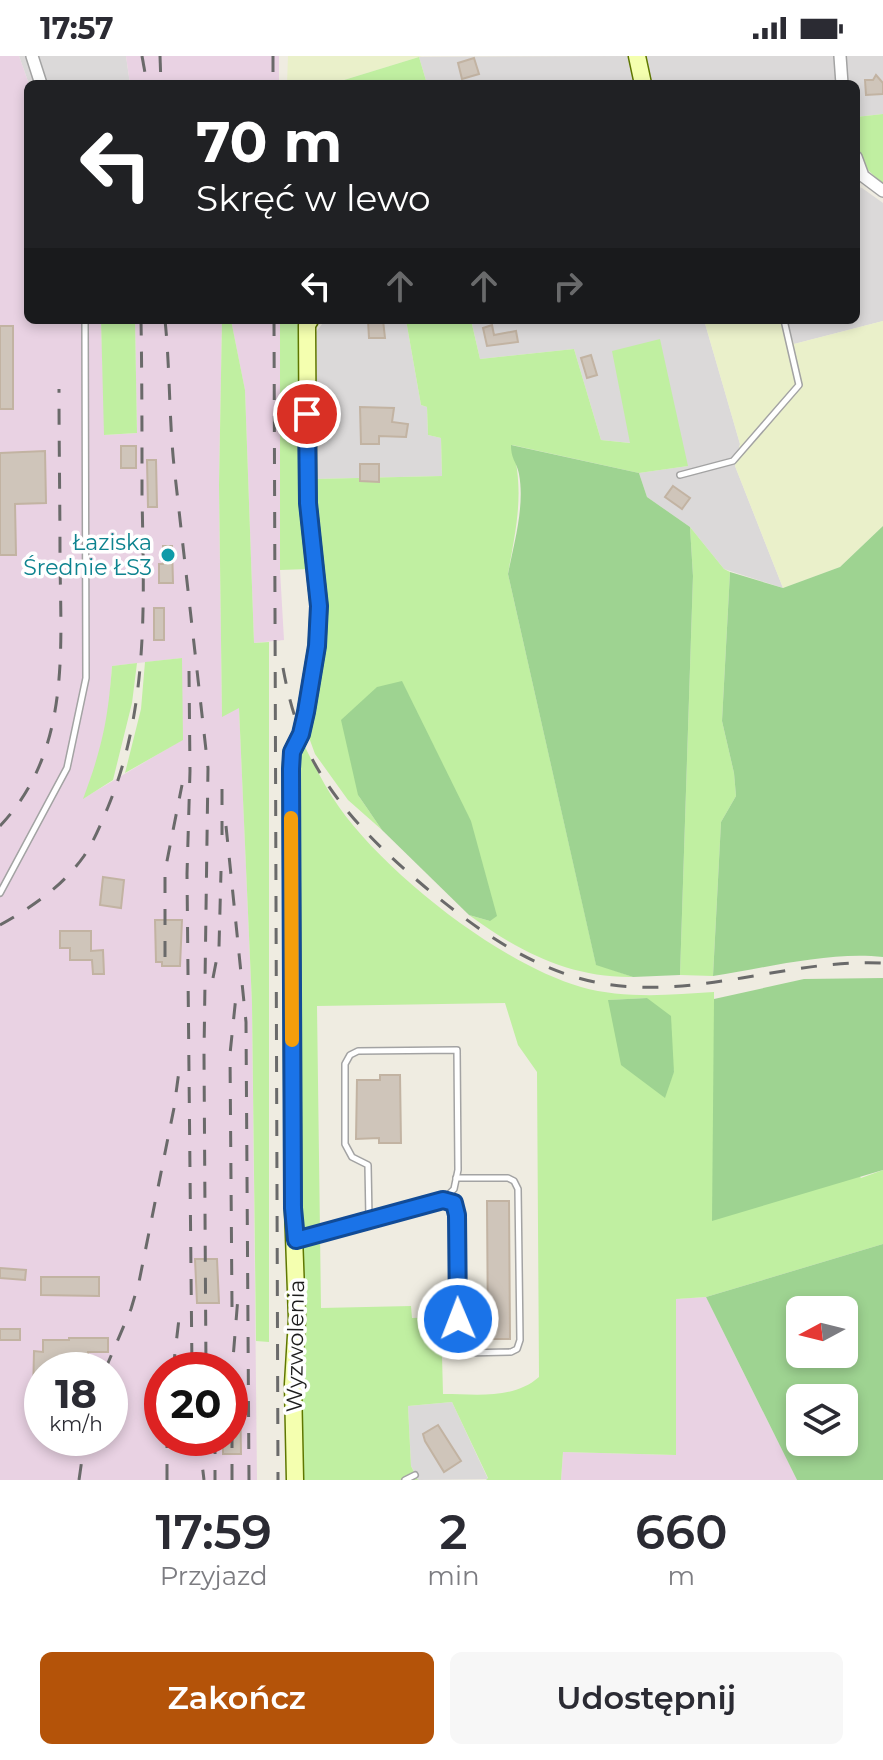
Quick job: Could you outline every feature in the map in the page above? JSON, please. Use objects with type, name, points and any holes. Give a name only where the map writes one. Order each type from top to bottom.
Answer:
[{"type":"street","points":[[32,56],[40,80]]},
{"type":"street","points":[[637,56],[642,80]]},
{"type":"street","points":[[840,56],[842,80]]},
{"type":"street","points":[[860,177],[883,191]]},
{"type":"street","name":"Wyzwolenia","points":[[295,1480],[291,769],[292,752],[301,734],[317,646],[319,606],[308,503],[308,324]]},
{"type":"lane","points":[[0,893],[67,768],[86,678],[85,324]]},
{"type":"lane","points":[[680,475],[733,461],[799,385],[785,324]]},
{"type":"lane","points":[[369,1219],[368,1165],[352,1157],[345,1144],[345,1064],[350,1055],[358,1051],[457,1050],[456,1178],[454,1189],[443,1200]]},
{"type":"lane","points":[[296,1240],[443,1200],[454,1203],[457,1215],[458,1345],[464,1353],[511,1352],[517,1349],[520,1340],[518,1189],[514,1181],[508,1178],[456,1178]]},
{"type":"lane","points":[[405,1480],[415,1475]]},
{"type":"shaded area","points":[[0,56],[19,56],[28,80],[24,80],[24,324],[101,324],[105,435],[137,433],[135,324],[222,324],[219,485],[222,716],[239,707],[252,1004],[257,1480],[0,1480]],"holes":[[[182,658],[182,740],[84,798],[108,720],[112,666]]]},
{"type":"shaded area","points":[[19,56],[126,56],[129,80],[28,80]]},
{"type":"shaded area","points":[[126,56],[279,56],[279,80],[129,80]]},
{"type":"shaded area","points":[[630,56],[635,80],[426,80],[419,57]]},
{"type":"shaded area","points":[[643,56],[883,56],[883,114],[860,117],[860,80],[648,80]]},
{"type":"shaded area","points":[[862,188],[883,203],[883,321],[794,344],[786,324],[860,324]]},
{"type":"shaded area","points":[[232,324],[280,324],[280,570],[284,640],[254,643],[245,390]]},
{"type":"shaded area","points":[[322,324],[407,324],[421,405],[427,407],[428,435],[441,438],[442,476],[315,479],[314,335]]},
{"type":"shaded area","points":[[472,324],[705,324],[740,444],[735,466],[783,588],[724,569],[690,527],[647,497],[639,473],[688,466],[631,443],[601,440],[574,349],[480,359]]},
{"type":"shaded area","points":[[706,1297],[797,1480],[561,1480],[563,1452],[675,1455],[676,1299]]},
{"type":"shaded area","points":[[452,1402],[488,1479],[418,1480],[411,1466],[408,1406]]},
{"type":"green space","points":[[288,56],[422,56],[344,80],[287,80]]},
{"type":"green space","points":[[419,57],[426,80],[344,80]]},
{"type":"green space","points":[[883,114],[883,185],[860,162],[860,117]]},
{"type":"green space","points":[[883,321],[883,526],[840,567],[783,588],[735,466],[740,444],[705,324],[786,324],[794,344]]},
{"type":"green space","points":[[101,324],[135,324],[137,433],[104,435]]},
{"type":"green space","points":[[222,324],[232,324],[245,390],[254,643],[269,642],[269,1342],[256,1341],[252,1004],[239,708],[222,717],[219,485]]},
{"type":"green space","points":[[280,324],[302,324],[309,569],[280,570]]},
{"type":"green space","points":[[407,324],[472,324],[480,359],[574,349],[601,440],[630,443],[612,351],[660,339],[688,466],[639,473],[512,445],[519,494],[508,574],[596,964],[633,977],[567,968],[526,951],[469,915],[490,921],[358,795],[382,830],[348,800],[315,754],[307,732],[326,610],[315,479],[442,476],[441,438],[428,435],[427,407],[421,405]]},
{"type":"green space","points":[[511,445],[639,473],[647,497],[690,527],[693,576],[680,975],[633,977],[596,965],[508,574],[521,499],[519,474]]},
{"type":"green space","points":[[883,526],[883,957],[820,958],[713,976],[721,822],[736,796],[722,721],[730,572],[783,588],[840,567]]},
{"type":"green space","points":[[690,527],[724,569],[730,572],[722,721],[736,796],[721,822],[713,976],[680,975],[693,576]]},
{"type":"green space","points":[[182,658],[183,740],[125,773],[141,709],[145,662]]},
{"type":"green space","points":[[137,663],[132,703],[113,780],[83,799],[103,734],[112,666]]},
{"type":"green space","points":[[402,681],[471,821],[497,916],[490,921],[469,915],[382,830],[358,795],[341,720],[377,687]]},
{"type":"green space","points":[[303,743],[339,807],[386,861],[448,914],[516,959],[597,991],[647,995],[714,992],[714,999],[861,1178],[883,1170],[883,1244],[706,1297],[676,1299],[676,1455],[563,1452],[561,1480],[486,1480],[488,1478],[452,1402],[408,1406],[411,1466],[418,1480],[299,1480],[298,1383],[306,1299],[298,1179],[297,754]],"holes":[[[647,998],[674,1071],[664,1097],[609,1000]],[[505,1003],[518,1045],[537,1072],[539,1377],[506,1392],[443,1394],[441,1317],[412,1318],[411,1306],[321,1308],[317,1006]]]},
{"type":"green space","points":[[883,978],[883,1170],[712,1221],[714,999],[804,979]]},
{"type":"green space","points":[[647,998],[671,1016],[674,1072],[665,1098],[621,1065],[608,1000]]},
{"type":"green space","points":[[883,1244],[883,1480],[797,1480],[706,1297]]},
{"type":"building","points":[[474,58],[479,74],[462,79],[458,63]]},
{"type":"building","points":[[876,75],[883,83],[883,94],[866,95],[865,80],[873,80]]},
{"type":"building","points":[[368,324],[383,324],[385,338],[369,338]]},
{"type":"building","points":[[492,325],[494,335],[516,331],[518,342],[487,346],[483,328]]},
{"type":"building","points":[[0,326],[13,326],[13,409],[0,409]]},
{"type":"building","points":[[591,355],[597,375],[587,378],[581,358]]},
{"type":"building","points":[[360,407],[394,408],[392,422],[408,424],[406,437],[379,436],[379,444],[361,444]]},
{"type":"building","points":[[121,446],[136,446],[136,468],[121,468]]},
{"type":"building","points":[[45,451],[46,503],[15,504],[16,555],[0,555],[0,453]]},
{"type":"building","points":[[147,460],[156,460],[157,507],[148,507]]},
{"type":"building","points":[[360,464],[379,464],[379,482],[360,481]]},
{"type":"building","points":[[673,486],[690,498],[682,509],[665,497]]},
{"type":"building","points":[[163,546],[172,546],[173,583],[159,583]]},
{"type":"building","points":[[154,608],[164,608],[164,640],[154,640]]},
{"type":"building","points":[[103,877],[124,880],[121,908],[100,905]]},
{"type":"building","points":[[155,920],[182,920],[180,966],[162,966],[162,962],[156,962]]},
{"type":"building","points":[[60,931],[91,931],[91,951],[103,950],[104,974],[93,974],[92,960],[70,960],[70,948],[60,948]]},
{"type":"building","points":[[380,1075],[400,1075],[401,1143],[379,1143],[379,1138],[356,1139],[357,1080],[380,1080]]},
{"type":"building","points":[[487,1201],[509,1201],[510,1339],[488,1339]]},
{"type":"building","points":[[195,1259],[217,1259],[219,1303],[197,1303]]},
{"type":"building","points":[[0,1268],[26,1270],[25,1280],[0,1278]]},
{"type":"building","points":[[41,1277],[99,1277],[99,1296],[41,1295]]},
{"type":"building","points":[[0,1329],[20,1329],[20,1340],[0,1340]]},
{"type":"building","points":[[108,1338],[108,1352],[43,1352],[43,1340]]},
{"type":"building","points":[[438,1425],[461,1461],[444,1472],[423,1434]]},
{"type":"railway","points":[[142,56],[146,80]]},
{"type":"railway","points":[[160,56],[161,80]]},
{"type":"railway","points":[[273,56],[273,80]]},
{"type":"railway","points":[[0,925],[46,895],[84,856],[108,807],[131,731],[143,614],[141,324]]},
{"type":"railway","points":[[165,324],[174,466],[208,768],[204,1054],[206,1352]]},
{"type":"railway","points":[[274,324],[278,1480]]},
{"type":"railway","points":[[0,826],[23,797],[39,766],[57,700],[61,631],[59,389]]},
{"type":"railway","points":[[283,668],[293,710],[308,751],[344,807],[382,849],[425,887],[472,924],[522,955],[576,977],[635,987],[698,984],[821,966],[883,963]]},
{"type":"railway","points":[[189,671],[187,874],[192,1352]]},
{"type":"railway","points":[[165,957],[165,871],[182,785]]},
{"type":"railway","points":[[222,789],[222,835]]},
{"type":"railway","points":[[226,826],[246,1022],[249,1480]]},
{"type":"railway","points":[[213,978],[219,947],[221,871]]},
{"type":"railway","points":[[232,1307],[230,1054],[236,996]]},
{"type":"railway","points":[[113,1352],[139,1282],[179,1071]]},
{"type":"railway","points":[[232,1480],[232,1371],[238,1297]]},
{"type":"railway","points":[[175,1352],[180,1310]]},
{"type":"railway","points":[[79,1480],[82,1456]]},
{"type":"railway","points":[[167,1456],[167,1480]]},
{"type":"railway","points":[[201,1456],[204,1480]]},
{"type":"railway","points":[[215,1456],[215,1480]]},
{"type":"slow traffic","points":[[291,818],[292,1040]]},
{"type":"place","name":"Łaziska Średnie ŁS3","points":[[168,555]]},
{"type":"route","points":[[307,414],[308,503],[319,606],[317,646],[306,712],[301,734],[292,752],[291,769],[293,1208],[296,1240],[443,1200],[454,1203],[457,1215],[458,1319]]}]
